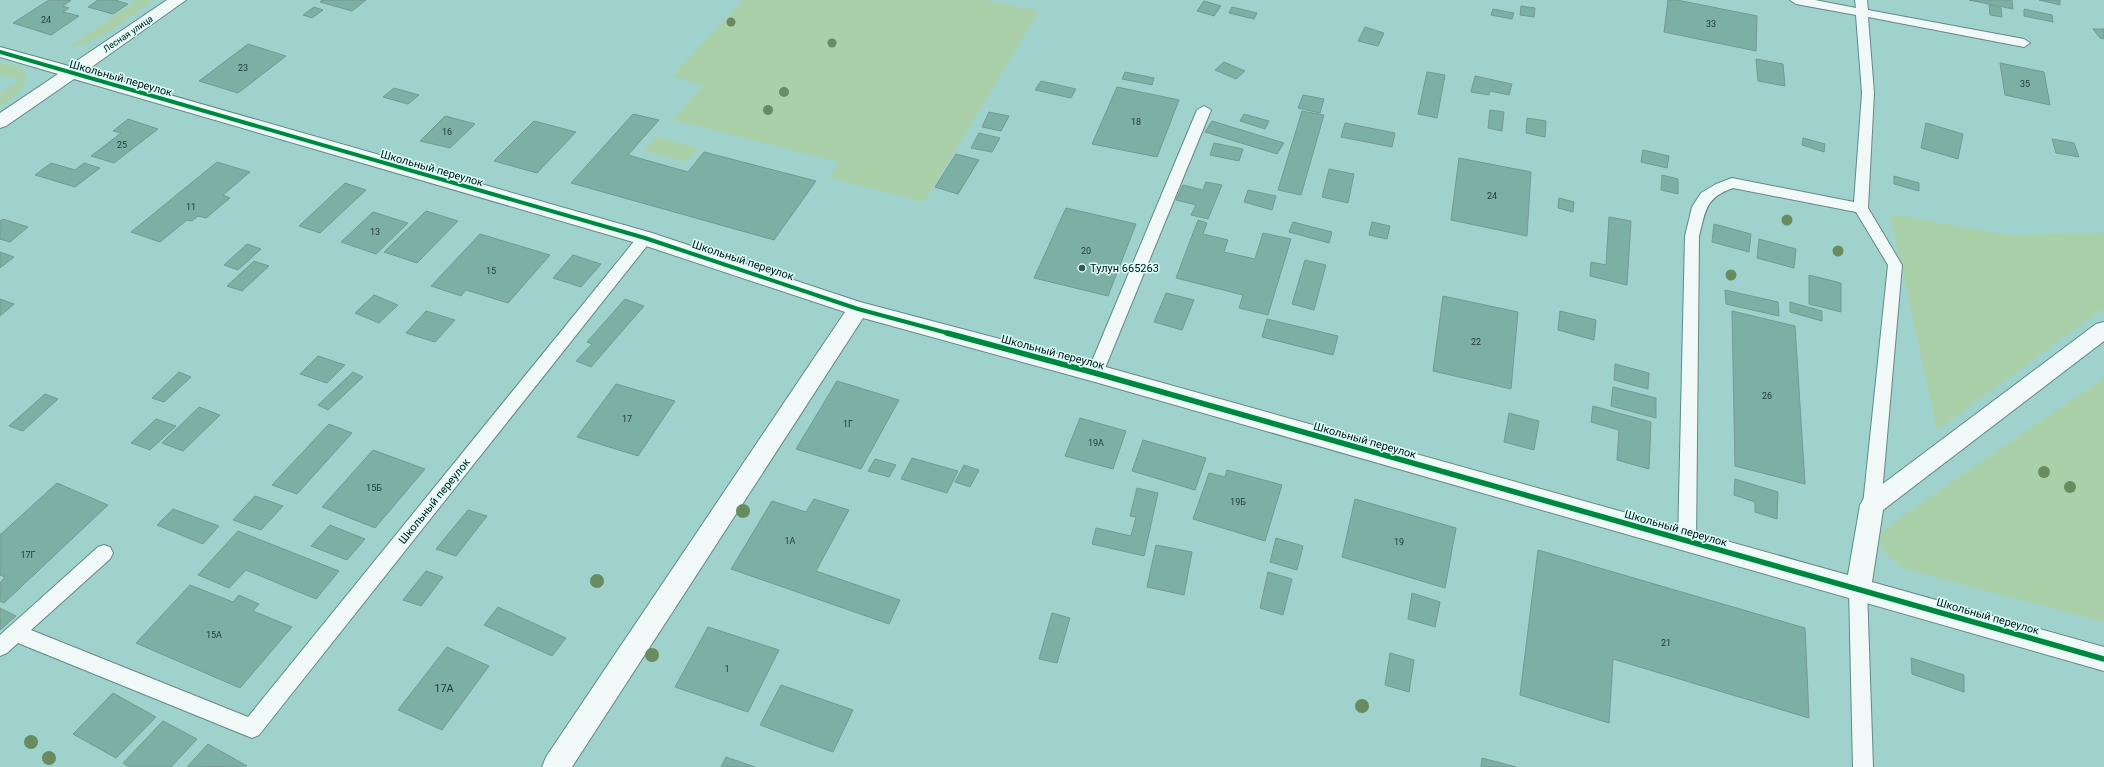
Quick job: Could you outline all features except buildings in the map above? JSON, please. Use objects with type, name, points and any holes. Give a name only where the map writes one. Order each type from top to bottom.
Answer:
[{"type":"street","name":"Лесная улица","points":[[0,122],[178,0]]},
{"type":"street","name":"Школьный переулок","points":[[0,52],[70,74],[645,238],[858,309],[1095,373],[2104,659]]},
{"type":"street","points":[[556,767],[858,309]]},
{"type":"street","points":[[1858,589],[1872,505],[2104,330]]},
{"type":"lane","points":[[1796,0],[1861,6],[2024,43]]},
{"type":"lane","points":[[1861,6],[1868,93],[1861,208],[1894,265],[1872,505]]},
{"type":"lane","points":[[1095,373],[1204,110]]},
{"type":"lane","points":[[1688,542],[1692,236],[1700,203],[1712,190],[1732,183],[1861,208]]},
{"type":"lane","name":"Школьный переулок","points":[[16,633],[252,728],[645,238]]},
{"type":"lane","points":[[0,647],[104,553]]},
{"type":"lane","points":[[1858,589],[1863,767]]},
{"type":"green space","points":[[137,0],[153,0],[113,29],[91,41],[68,48]]},
{"type":"green space","points":[[744,0],[986,0],[1039,11],[924,202],[829,178],[839,162],[673,120],[703,86],[672,76]]},
{"type":"green space","points":[[0,62],[19,67],[25,71],[26,77],[25,83],[19,92],[0,106],[0,94],[21,80],[0,75]]},
{"type":"green space","points":[[656,137],[699,148],[687,162],[644,151]]},
{"type":"green space","points":[[1890,214],[2008,235],[2104,233],[2104,308],[1937,430]]},
{"type":"green space","points":[[2104,378],[2104,622],[1905,569],[1887,555],[1880,540],[1880,534],[1901,517]]},
{"type":"cycle path","points":[[0,52],[645,238],[858,309],[1095,373],[2104,659]]},
{"type":"place","name":"Тулун 665263","points":[[1082,268]]}]
